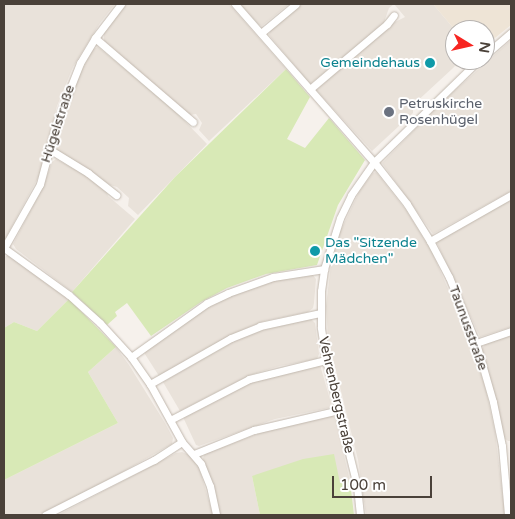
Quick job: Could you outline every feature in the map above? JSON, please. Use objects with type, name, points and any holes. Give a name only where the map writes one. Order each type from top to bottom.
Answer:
[{"type":"street","name":"Hügelstraße","points":[[4,248],[40,184],[66,94],[80,63],[95,38],[121,4]]},
{"type":"street","name":"Taunusstraße","points":[[235,4],[374,162],[407,204],[449,276],[476,343],[493,402],[509,488],[508,515]]},
{"type":"street","points":[[261,33],[296,4]]},
{"type":"street","points":[[310,89],[387,24],[394,15]]},
{"type":"street","points":[[495,46],[511,32]]},
{"type":"street","points":[[95,38],[193,122]]},
{"type":"street","name":"Vehrenbergstraße","points":[[360,515],[357,486],[326,360],[320,313],[324,269],[340,218],[351,195],[374,162],[469,70]]},
{"type":"street","points":[[49,149],[88,173],[116,195]]},
{"type":"street","points":[[430,241],[511,195]]},
{"type":"street","points":[[4,248],[69,295],[104,327],[131,357],[150,384],[182,442],[201,464],[210,486],[216,515]]},
{"type":"street","points":[[131,357],[207,303],[228,293],[273,277],[324,269]]},
{"type":"street","points":[[150,384],[231,338],[260,326],[320,313]]},
{"type":"street","points":[[476,343],[511,331]]},
{"type":"street","points":[[170,420],[249,378],[326,360]]},
{"type":"street","points":[[194,454],[254,430],[339,410]]},
{"type":"street","points":[[46,515],[154,460],[182,442]]},
{"type":"street","points":[[502,446],[511,445]]},
{"type":"shaded area","points":[[4,4],[115,4],[100,23],[73,67],[57,106],[39,176],[4,241]]},
{"type":"shaded area","points":[[127,4],[229,4],[286,69],[209,141],[199,130],[202,123],[196,114],[189,115],[104,41],[104,32]]},
{"type":"shaded area","points":[[240,4],[289,4],[262,26]]},
{"type":"shaded area","points":[[302,4],[394,4],[389,8],[383,25],[310,84],[269,35],[270,30]]},
{"type":"shaded area","points":[[394,4],[433,4],[447,20],[445,20],[445,70],[451,70],[413,105],[413,113],[372,151],[316,90],[395,22],[405,17]]},
{"type":"shaded area","points":[[433,4],[511,4],[511,25],[495,38],[495,20],[447,20]]},
{"type":"shaded area","points":[[511,40],[511,191],[433,234],[382,163],[442,102],[478,70],[495,70],[495,54]]},
{"type":"shaded area","points":[[98,47],[171,107],[207,144],[138,215],[128,206],[129,198],[117,187],[110,185],[57,150],[54,144],[62,115],[76,81],[93,49]]},
{"type":"shaded area","points":[[56,159],[87,176],[106,190],[108,196],[135,219],[72,292],[16,249],[13,244],[42,189],[52,162]]},
{"type":"shaded area","points":[[376,172],[406,210],[432,252],[470,339],[486,390],[495,432],[505,515],[366,515],[358,460],[328,338],[326,306],[331,264],[340,232],[359,192],[373,173]]},
{"type":"shaded area","points":[[511,198],[511,327],[480,337],[437,243],[439,239]]},
{"type":"shaded area","points":[[9,255],[69,299],[37,331],[14,322],[4,328],[4,257]]},
{"type":"shaded area","points":[[312,274],[316,279],[314,303],[313,308],[308,312],[264,321],[231,335],[159,376],[143,351],[202,311],[239,291],[267,282]]},
{"type":"shaded area","points":[[310,318],[315,323],[319,354],[317,359],[280,366],[250,375],[180,411],[163,382],[236,340],[274,326]]},
{"type":"shaded area","points":[[511,335],[511,441],[508,441],[504,438],[482,349],[485,344]]},
{"type":"shaded area","points":[[116,347],[165,423],[173,438],[172,444],[89,491],[37,515],[4,515],[4,480],[118,423],[88,372]]},
{"type":"shaded area","points":[[320,365],[331,403],[329,408],[275,419],[199,446],[196,445],[183,417],[246,384],[266,377]]},
{"type":"shaded area","points":[[335,417],[350,481],[340,483],[252,476],[260,515],[220,515],[203,459],[204,454],[279,426]]},
{"type":"shaded area","points":[[182,452],[189,455],[199,467],[213,515],[58,515],[176,453]]},
{"type":"green space","points":[[286,69],[310,97],[287,139],[305,148],[329,118],[365,160],[338,205],[317,265],[266,274],[227,288],[201,302],[151,336],[127,303],[115,312],[117,316],[107,325],[72,292],[175,177]]},
{"type":"green space","points":[[69,299],[116,347],[88,372],[118,423],[4,480],[4,328],[14,322],[37,331]]},
{"type":"green space","points":[[334,454],[340,483],[350,481],[354,515],[260,515],[252,476],[303,459]]},
{"type":"place","name":"Gemeindehaus","points":[[430,63]]},
{"type":"place","name":"Petruskirche Rosenhügel","points":[[389,112]]},
{"type":"place","name":"Das \"Sitzende Mädchen\"","points":[[315,251]]}]
